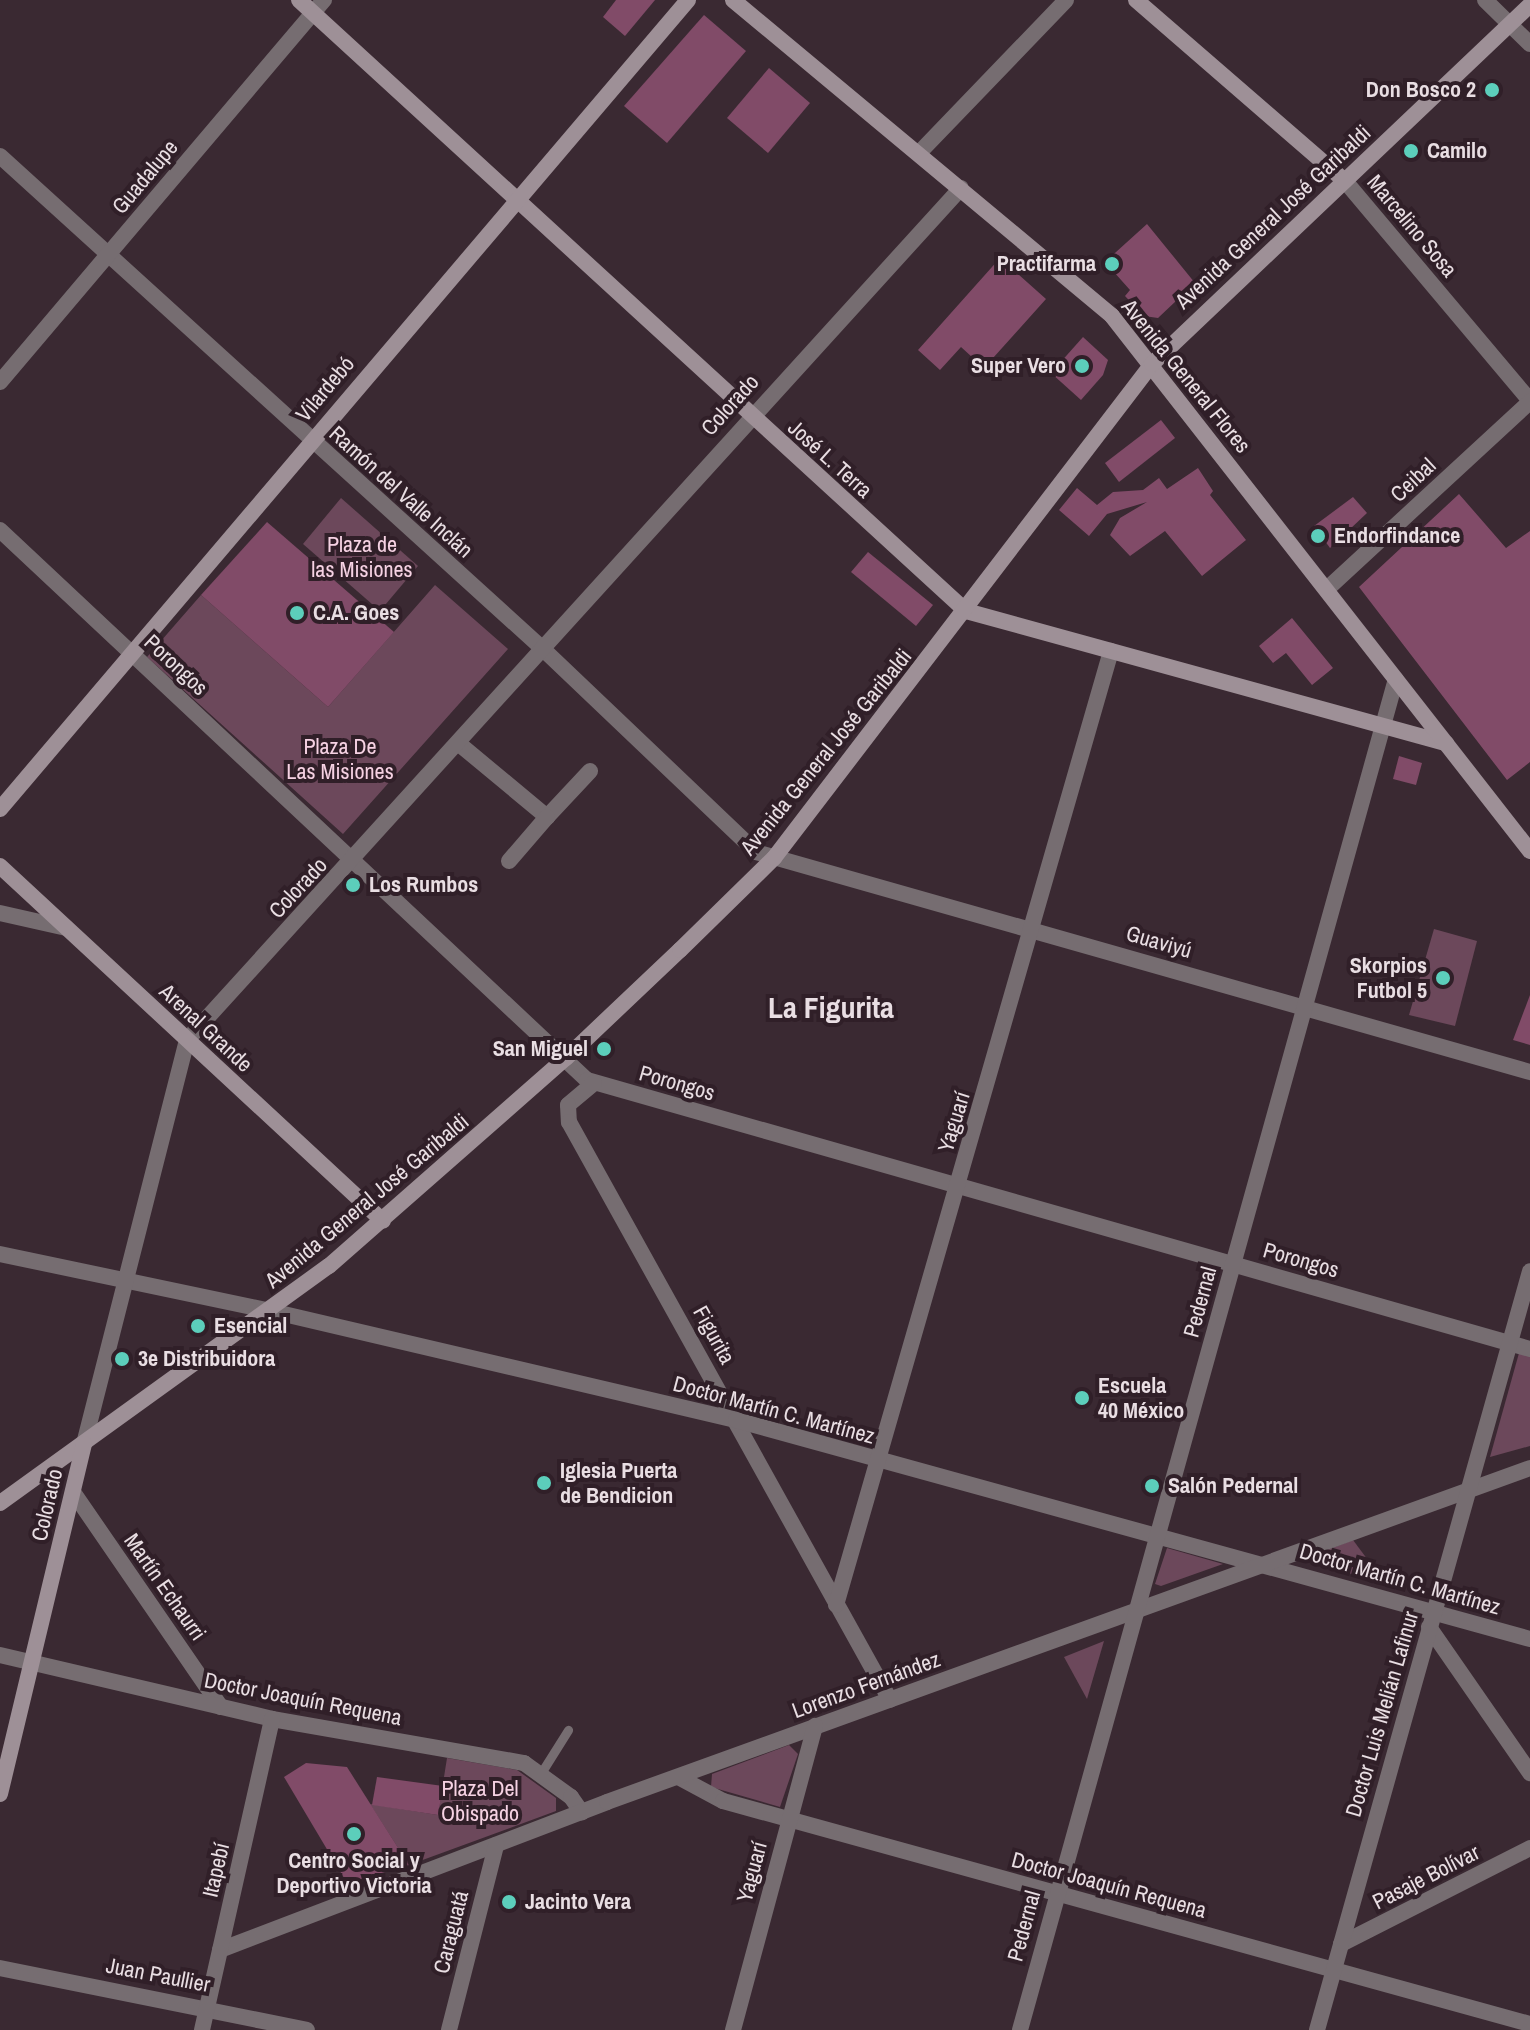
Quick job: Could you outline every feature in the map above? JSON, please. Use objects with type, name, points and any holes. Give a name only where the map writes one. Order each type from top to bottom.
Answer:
[{"type":"street","name":"José L. Terra","points":[[299,0],[319,6],[516,198],[966,611],[1446,743]]},
{"type":"street","name":"Vilardebó","points":[[0,809],[310,440],[688,0]]},
{"type":"street","name":"Avenida General Flores","points":[[733,0],[1112,316],[1530,851]]},
{"type":"street","points":[[919,153],[1066,0]]},
{"type":"street","name":"Marcelino Sosa","points":[[1136,0],[1345,181],[1530,402]]},
{"type":"street","points":[[1485,0],[1512,23],[1530,44]]},
{"type":"street","name":"Avenida General José Garibaldi","points":[[0,1503],[271,1311],[383,1221],[566,1058],[774,858],[1152,364],[1530,5]]},
{"type":"street","name":"Guadalupe","points":[[0,382],[319,6]]},
{"type":"street","name":"Ramón del Valle Inclán","points":[[0,156],[110,252],[310,440],[544,650],[756,852],[774,858]]},
{"type":"street","name":"Colorado","points":[[0,1794],[124,1281],[187,1040],[544,650],[750,416],[961,188]]},
{"type":"street","name":"Ceibal","points":[[1327,589],[1530,402]]},
{"type":"street","name":"Porongos","points":[[0,530],[594,1083],[1530,1349]]},
{"type":"street","name":"Yaguarí","points":[[836,1605],[1034,929],[1111,651]]},
{"type":"street","name":"Pedernal","points":[[1020,2030],[1396,679]]},
{"type":"street","points":[[458,743],[547,817]]},
{"type":"street","points":[[509,861],[590,771]]},
{"type":"street","name":"Guaviyú","points":[[774,858],[1034,929],[1530,1072]]},
{"type":"street","name":"Arenal Grande","points":[[0,866],[383,1221]]},
{"type":"street","points":[[0,913],[66,928]]},
{"type":"street","name":"Figurita","points":[[594,1083],[568,1105],[569,1122],[890,1700]]},
{"type":"street","name":"Doctor Martín C. Martínez","points":[[0,1254],[271,1311],[736,1420],[1159,1533],[1431,1620],[1530,1639]]},
{"type":"street","name":"Doctor Luis Melián Lafinur","points":[[1317,2030],[1530,1271]]},
{"type":"street","name":"Lorenzo Fernández","points":[[220,1950],[815,1726],[1530,1468]]},
{"type":"street","name":"Martín Echaurri","points":[[73,1492],[221,1707]]},
{"type":"street","points":[[1431,1620],[1530,1773]]},
{"type":"street","name":"Doctor Joaquín Requena","points":[[0,1655],[272,1719],[506,1758],[541,1773],[571,1797],[582,1813]]},
{"type":"street","name":"Itapebí","points":[[202,2030],[272,1719]]},
{"type":"street","name":"Yaguarí","points":[[733,2030],[815,1726]]},
{"type":"street","name":"Doctor Joaquín Requena","points":[[680,1778],[709,1796],[1530,2024]]},
{"type":"street","name":"Caraguatá","points":[[449,2030],[496,1845]]},
{"type":"street","name":"Pasaje Bolívar","points":[[1341,1944],[1530,1848]]},
{"type":"street","name":"Juan Paullier","points":[[0,1968],[207,2007],[307,2030]]},
{"type":"lane","points":[[541,1773],[568,1730]]},
{"type":"green space","name":"Plaza de las Misiones","points":[[341,498],[418,566],[380,611],[303,544]]},
{"type":"green space","name":"Plaza De Las Misiones","points":[[435,585],[508,649],[343,834],[147,657],[201,595],[328,707]]},
{"type":"green space","name":"Skorpios Futbol 5","points":[[1434,929],[1477,941],[1455,1026],[1409,1015]]},
{"type":"green space","points":[[1519,1353],[1530,1356],[1530,1446],[1490,1457]]},
{"type":"green space","points":[[1353,1540],[1385,1583],[1311,1563],[1311,1556]]},
{"type":"green space","points":[[1167,1548],[1223,1564],[1161,1586],[1155,1584]]},
{"type":"green space","points":[[1104,1641],[1087,1699],[1064,1657]]},
{"type":"green space","points":[[789,1745],[798,1754],[780,1807],[711,1787],[712,1774]]},
{"type":"green space","name":"Plaza Del Obispado","points":[[447,1758],[517,1770],[556,1798],[556,1811],[409,1865],[370,1804],[438,1815]]},
{"type":"building","points":[[616,0],[655,0],[625,36],[603,17]]},
{"type":"building","points":[[704,15],[746,51],[667,143],[624,106]]},
{"type":"building","points":[[769,68],[810,103],[768,153],[727,118]]},
{"type":"building","points":[[1147,224],[1195,283],[1158,318],[1144,316],[1125,296],[1130,290],[1105,262]]},
{"type":"building","points":[[1000,258],[1046,299],[984,368],[961,347],[940,370],[918,350]]},
{"type":"building","name":"Super Vero","points":[[1083,337],[1108,360],[1103,375],[1081,400],[1051,373]]},
{"type":"building","points":[[1161,420],[1175,438],[1119,482],[1105,463]]},
{"type":"building","points":[[1198,468],[1213,491],[1210,495],[1246,540],[1202,576],[1165,531],[1130,556],[1110,535],[1120,518],[1147,502],[1107,514],[1089,536],[1059,510],[1077,488],[1097,505],[1113,492],[1143,490],[1159,478],[1167,489]]},
{"type":"building","points":[[1459,494],[1506,548],[1530,531],[1530,762],[1507,780],[1359,587]]},
{"type":"building","points":[[1353,497],[1367,513],[1330,548],[1314,526]]},
{"type":"building","name":"C.A. Goes","points":[[267,522],[394,632],[328,707],[201,595]]},
{"type":"building","points":[[868,552],[933,605],[916,626],[851,572]]},
{"type":"building","points":[[1292,618],[1333,668],[1312,685],[1286,653],[1273,663],[1259,646]]},
{"type":"building","points":[[1399,756],[1422,763],[1416,785],[1393,779]]},
{"type":"building","points":[[1530,995],[1530,1045],[1513,1040]]},
{"type":"building","name":"Centro Social y Deportivo Victoria","points":[[306,1763],[347,1767],[409,1865],[347,1883],[284,1777]]},
{"type":"building","points":[[377,1777],[443,1786],[438,1815],[372,1805]]},
{"type":"place","name":"Don Bosco 2","points":[[1492,90]]},
{"type":"place","name":"Camilo","points":[[1411,151]]},
{"type":"place","name":"Practifarma","points":[[1112,264]]},
{"type":"place","name":"Super Vero","points":[[1082,366]]},
{"type":"place","name":"Endorfindance","points":[[1318,536]]},
{"type":"place","name":"C.A. Goes","points":[[297,613]]},
{"type":"place","name":"Los Rumbos","points":[[353,885]]},
{"type":"place","name":"Skorpios Futbol 5","points":[[1443,978]]},
{"type":"place","name":"San Miguel","points":[[604,1049]]},
{"type":"place","name":"Esencial","points":[[198,1326]]},
{"type":"place","name":"3e Distribuidora","points":[[122,1359]]},
{"type":"place","name":"Escuela 40 México","points":[[1082,1398]]},
{"type":"place","name":"Iglesia Puerta de Bendicion","points":[[544,1483]]},
{"type":"place","name":"Salón Pedernal","points":[[1152,1486]]},
{"type":"place","name":"Centro Social y Deportivo Victoria","points":[[354,1834]]},
{"type":"place","name":"Jacinto Vera","points":[[509,1902]]},
{"type":"district","name":"La Figurita","points":[[831,1007]]}]
